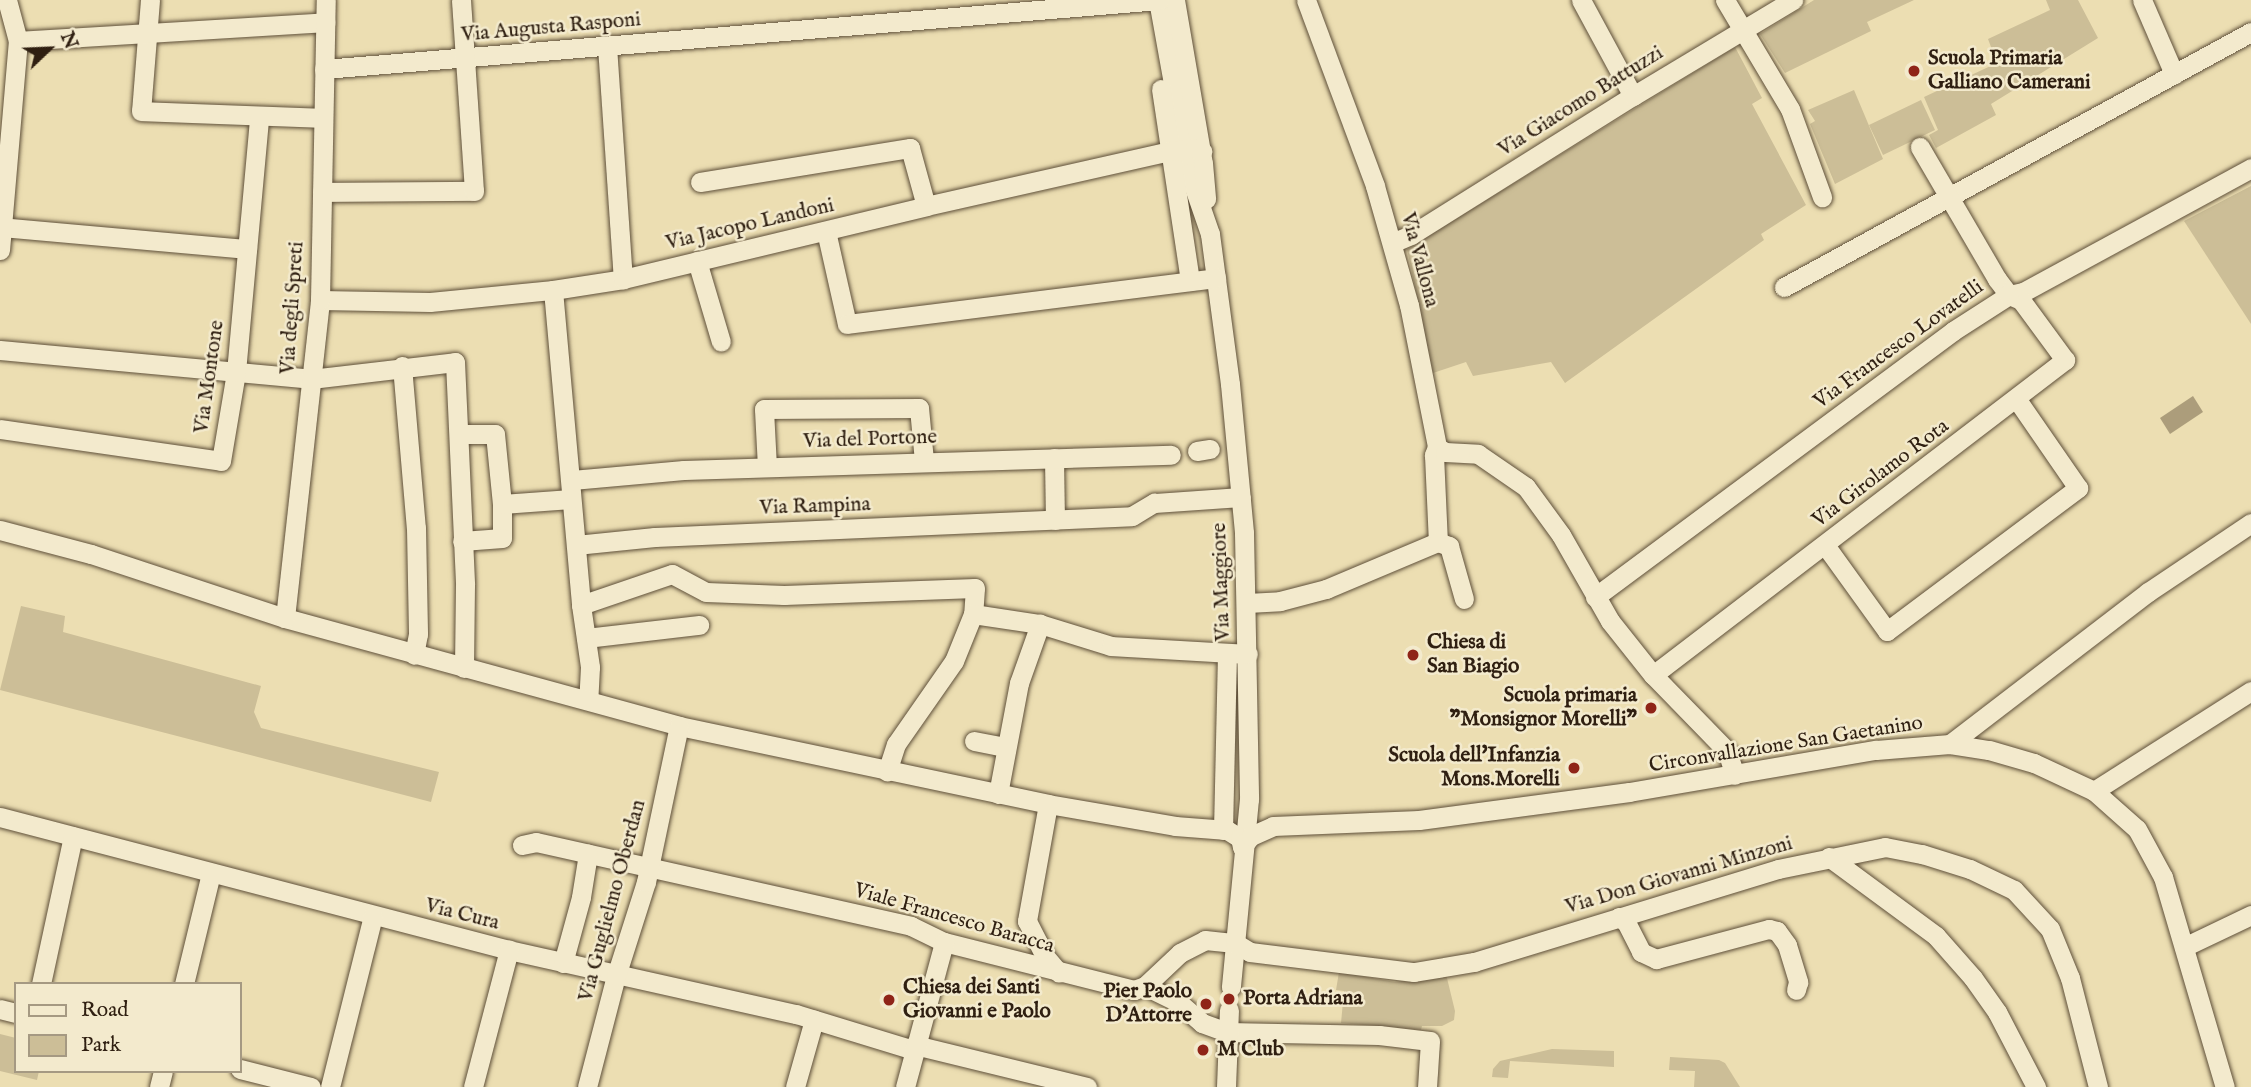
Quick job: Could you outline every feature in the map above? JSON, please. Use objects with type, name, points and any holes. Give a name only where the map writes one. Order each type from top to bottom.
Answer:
[{"type":"street","points":[[0,250],[18,41],[7,0]]},
{"type":"street","points":[[150,0],[141,111],[260,118],[323,118]]},
{"type":"street","name":"Via degli Spreti","points":[[285,618],[320,300],[326,0]]},
{"type":"street","points":[[322,192],[474,191],[461,0]]},
{"type":"street","name":"Via Augusta Rasponi","points":[[324,69],[1156,0]]},
{"type":"street","name":"Via Maggiore","points":[[1156,0],[1185,150],[1207,221],[1241,497],[1247,603],[1249,799],[1248,823],[1242,847],[1231,987]]},
{"type":"street","name":"Via Maggiore","points":[[1175,0],[1190,281]]},
{"type":"street","name":"Via Vallona","points":[[1306,0],[1362,148],[1409,305],[1437,447],[1434,454],[1438,542]]},
{"type":"street","points":[[1581,0],[1633,96]]},
{"type":"street","points":[[1725,0],[1741,31],[1790,109],[1822,197]]},
{"type":"street","name":"Via Giacomo Battuzzi","points":[[1392,243],[1411,235],[1793,0]]},
{"type":"street","points":[[2142,0],[2174,74]]},
{"type":"street","points":[[18,41],[325,22]]},
{"type":"street","points":[[1784,288],[2251,32]]},
{"type":"street","points":[[607,46],[623,279]]},
{"type":"street","name":"Via Montone","points":[[0,429],[222,461],[236,372],[260,118]]},
{"type":"street","points":[[1920,147],[2009,295]]},
{"type":"street","points":[[700,182],[910,148],[926,206]]},
{"type":"street","name":"Via Jacopo Landoni","points":[[320,300],[429,302],[553,290],[623,279],[926,206],[1185,150]]},
{"type":"street","name":"Via Francesco Lovatelli","points":[[1595,597],[1953,331],[2009,295],[2023,292],[2251,168]]},
{"type":"street","points":[[1,227],[247,249]]},
{"type":"street","points":[[826,231],[847,324],[1216,278]]},
{"type":"street","points":[[697,261],[721,342]]},
{"type":"street","points":[[553,290],[581,605],[590,667],[588,700]]},
{"type":"street","name":"Via Girolamo Rota","points":[[1653,675],[2065,360],[2021,300],[2009,295]]},
{"type":"street","points":[[0,350],[311,379],[402,366],[455,362],[465,585],[464,668]]},
{"type":"street","points":[[402,366],[416,528],[418,634],[414,655]]},
{"type":"street","points":[[1825,545],[1887,631],[2078,488],[2017,398]]},
{"type":"street","points":[[767,467],[764,409],[919,408],[924,461]]},
{"type":"street","points":[[459,434],[495,434],[502,504],[502,538],[462,541]]},
{"type":"street","points":[[1437,447],[1445,452],[1478,454],[1526,487],[1561,535],[1610,621],[1653,675],[1727,751],[1735,775]]},
{"type":"street","name":"Via del Portone","points":[[502,504],[684,470],[1171,455]]},
{"type":"street","points":[[1054,458],[1055,520]]},
{"type":"street","name":"Via Rampina","points":[[576,545],[655,537],[1132,516],[1154,503],[1241,497]]},
{"type":"street","points":[[1950,744],[2148,592],[2251,523]]},
{"type":"street","points":[[0,530],[91,554],[285,618],[679,726],[1048,804],[1225,830],[1240,838],[1242,847]]},
{"type":"street","points":[[1247,603],[1280,601],[1326,589],[1438,542],[1449,546],[1464,599]]},
{"type":"street","points":[[581,605],[672,574],[706,592],[784,595],[975,588],[973,614],[954,661],[896,744],[887,772]]},
{"type":"street","points":[[973,614],[1040,624],[1111,646],[1248,654]]},
{"type":"street","points":[[998,794],[1019,683],[1040,624]]},
{"type":"street","points":[[586,638],[699,625]]},
{"type":"street","name":"Via Maggiore","points":[[1225,830],[1227,653]]},
{"type":"street","points":[[2094,791],[2251,691]]},
{"type":"street","name":"Via Guglielmo Oberdan","points":[[587,1087],[616,976],[646,882],[647,866],[679,726]]},
{"type":"street","points":[[974,741],[1005,747]]},
{"type":"street","name":"Circonvallazione San Gaetanino","points":[[1273,826],[1419,820],[1735,775],[1876,750],[1950,744],[1989,750],[2034,763],[2094,791],[2126,816],[2149,847],[2163,877],[2225,1087]]},
{"type":"street","points":[[1225,830],[1236,827],[1243,818],[1249,799]]},
{"type":"street","points":[[1242,847],[1251,836],[1273,826],[1253,810],[1249,799]]},
{"type":"street","points":[[1048,804],[1027,921],[1044,955],[1059,973]]},
{"type":"street","name":"Via Cura","points":[[0,817],[509,950],[814,1020],[914,1048],[1087,1087]]},
{"type":"street","points":[[41,982],[73,836]]},
{"type":"street","name":"Viale Francesco Baracca","points":[[522,845],[537,842],[647,866],[911,926],[944,942],[1059,973],[1134,990],[1145,986]]},
{"type":"street","name":"Via Don Giovanni Minzoni","points":[[1235,943],[1250,952],[1414,972],[1474,962],[1829,857],[1885,847],[1922,853],[1970,869],[2014,890],[2050,929],[2070,978],[2098,1087]]},
{"type":"street","points":[[563,963],[588,853]]},
{"type":"street","points":[[1829,857],[1936,936],[1973,978],[1997,1012],[2036,1087]]},
{"type":"street","points":[[184,982],[211,873]]},
{"type":"street","points":[[2185,947],[2251,915]]},
{"type":"street","points":[[330,1087],[373,916]]},
{"type":"street","points":[[1619,917],[1626,922],[1642,951],[1656,959],[1769,929],[1777,931],[1787,945],[1798,982],[1796,990]]},
{"type":"street","points":[[1235,943],[1205,940],[1190,946],[1145,986],[1178,1002],[1202,1023],[1227,1032],[1367,1034],[1430,1041],[1427,1087]]},
{"type":"street","points":[[905,1087],[944,942]]},
{"type":"street","points":[[473,1087],[509,950]]},
{"type":"street","points":[[1226,1087],[1228,1010]]},
{"type":"street","points":[[795,1087],[814,1020]]},
{"type":"street","points":[[242,1070],[311,1087]]},
{"type":"green space","points":[[1814,0],[1914,0],[1867,22],[1871,31],[1785,73],[1760,34]]},
{"type":"green space","points":[[2046,0],[2078,0],[2098,38],[1991,104],[1996,115],[1936,148],[1929,135],[1938,130],[1924,97],[1997,63],[1988,39],[2050,10]]},
{"type":"green space","points":[[1735,47],[1762,98],[1752,104],[1806,205],[1761,234],[1764,240],[1565,383],[1551,362],[1473,376],[1466,362],[1433,373],[1407,249]]},
{"type":"green space","points":[[1854,90],[1883,159],[1835,184],[1810,124],[1815,121],[1808,110]]},
{"type":"green space","points":[[1921,100],[1935,130],[1883,155],[1869,125]]},
{"type":"green space","points":[[2251,186],[2251,324],[2184,221]]},
{"type":"green space","points":[[21,606],[65,616],[63,632],[261,686],[254,712],[261,728],[439,772],[431,802],[0,690]]},
{"type":"green space","points":[[1339,972],[1395,982],[1446,974],[1455,1011],[1454,1020],[1442,1026],[1422,1026],[1421,1030],[1341,1023],[1344,991],[1336,990]]},
{"type":"green space","points":[[0,1034],[14,1038],[14,1073],[39,1073],[37,1080],[0,1071]]},
{"type":"green space","points":[[1552,1049],[1614,1051],[1614,1067],[1510,1061],[1508,1078],[1492,1077],[1493,1069],[1500,1061]]},
{"type":"green space","points":[[1670,1057],[1719,1060],[1725,1063],[1740,1087],[1694,1087],[1695,1071],[1669,1070]]},
{"type":"shaded area","points":[[2193,396],[2203,412],[2170,434],[2160,418]]},
{"type":"place","name":"Scuola Primaria Galliano Camerani","points":[[1914,71]]},
{"type":"place","name":"Chiesa di San Biagio","points":[[1413,655]]},
{"type":"place","name":"Scuola primaria \"Monsignor Morelli\"","points":[[1651,708]]},
{"type":"place","name":"Scuola dell'Infanzia Mons.Morelli","points":[[1574,768]]},
{"type":"place","name":"Porta Adriana","points":[[1229,999]]},
{"type":"place","name":"Chiesa dei Santi Giovanni e Paolo","points":[[889,1000]]},
{"type":"place","name":"Pier Paolo D'Attorre","points":[[1206,1004]]},
{"type":"place","name":"M Club","points":[[1203,1050]]}]
